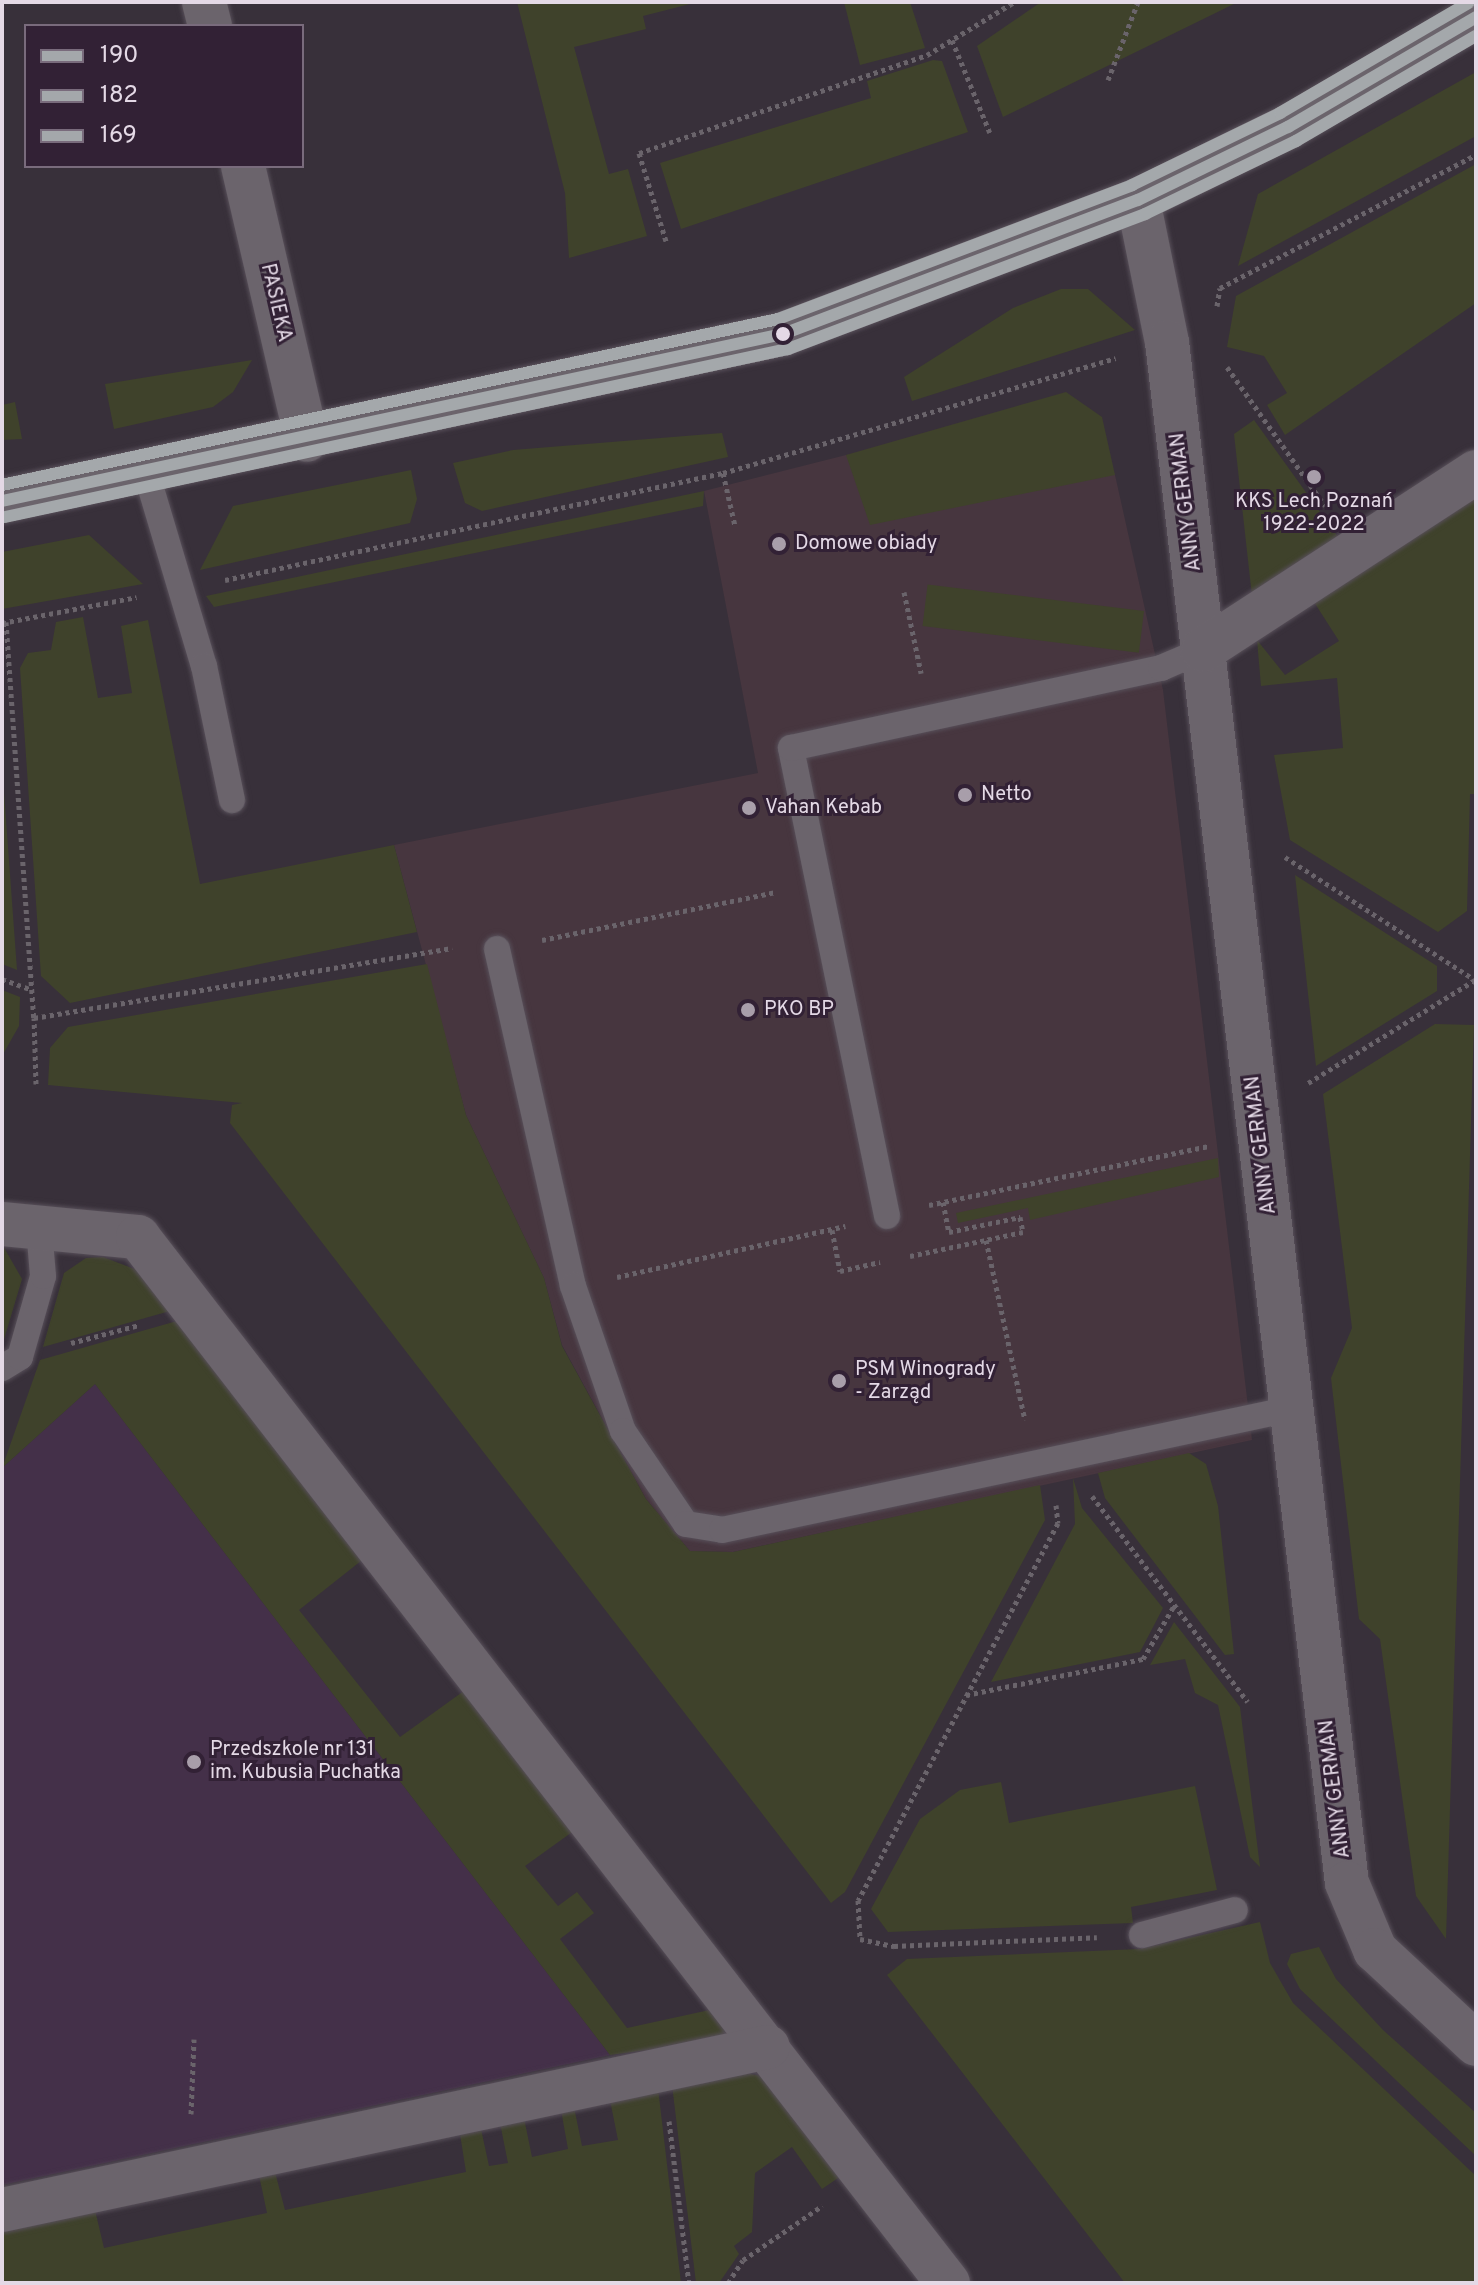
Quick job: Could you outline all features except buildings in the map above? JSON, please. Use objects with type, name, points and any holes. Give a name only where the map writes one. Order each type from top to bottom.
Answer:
[{"type":"street","points":[[204,2],[210,24]]},
{"type":"street","points":[[2,501],[307,440],[783,334],[1138,200],[1288,127],[1476,17]]},
{"type":"street","name":"PASIEKA","points":[[243,168],[307,440]]},
{"type":"street","name":"ANNY GERMAN","points":[[1138,200],[1167,342],[1291,1409],[1356,1919],[1375,1950],[1476,2044]]},
{"type":"street","points":[[1203,650],[1476,472]]},
{"type":"street","points":[[21,1226],[138,1237],[198,1309],[948,2283]]},
{"type":"street","points":[[11,2208],[768,2047]]},
{"type":"lane","points":[[146,472],[204,666],[232,800]]},
{"type":"lane","points":[[887,1216],[791,748],[1161,668],[1203,650]]},
{"type":"lane","points":[[497,949],[573,1286],[623,1431],[686,1524],[722,1530],[1291,1409]]},
{"type":"lane","points":[[11,1362],[43,1276],[21,1226]]},
{"type":"lane","points":[[1142,1935],[1235,1910]]},
{"type":"path","points":[[666,241],[639,153],[952,40],[1014,2]]},
{"type":"path","points":[[1108,80],[1138,2]]},
{"type":"path","points":[[952,40],[990,133]]},
{"type":"path","points":[[447,532],[723,473],[1212,331],[1220,288],[1476,155]]},
{"type":"path","points":[[1221,360],[1357,549]]},
{"type":"path","points":[[723,473],[735,526]]},
{"type":"path","points":[[904,592],[927,718]]},
{"type":"path","points":[[6,622],[36,1084]]},
{"type":"path","points":[[887,1216],[1216,1144],[1258,1114],[1475,980],[1285,857]]},
{"type":"path","points":[[34,1018],[425,948],[497,949],[819,884]]},
{"type":"path","points":[[2,979],[32,990]]},
{"type":"path","points":[[832,1230],[840,1271],[1023,1232],[1020,1217],[949,1232],[943,1202]]},
{"type":"path","points":[[634,1273],[843,1227]]},
{"type":"path","points":[[986,1240],[1031,1443],[1048,1461]]},
{"type":"path","points":[[11,1362],[198,1309]]},
{"type":"path","points":[[1093,1503],[1248,1702]]},
{"type":"path","points":[[1058,1523],[858,1900],[860,1939],[894,1946],[1142,1935]]},
{"type":"path","points":[[965,1695],[1143,1659],[1174,1606]]},
{"type":"path","points":[[193,2070],[194,2039]]},
{"type":"path","points":[[663,2071],[689,2283]]},
{"type":"path","points":[[728,2283],[743,2260],[866,2176]]},
{"type":"shaded area","points":[[1093,414],[1115,475],[1163,690],[1252,1440],[733,1552],[690,1551],[646,1499],[562,1345],[544,1278],[466,1115],[394,845],[758,773],[704,491],[846,455]]},
{"type":"shaded area","name":"Przedszkole nr 131 im. Kubusia Puchatka","points":[[95,1384],[610,2055],[2,2185],[2,1468]]},
{"type":"green space","points":[[517,2],[698,2],[643,16],[646,29],[574,47],[609,174],[628,169],[647,236],[569,258],[565,193]]},
{"type":"green space","points":[[844,2],[910,2],[925,48],[860,65]]},
{"type":"green space","points":[[1041,2],[1238,2],[1003,117],[977,46]]},
{"type":"green space","points":[[933,60],[942,61],[968,132],[681,229],[660,163],[871,98],[867,81]]},
{"type":"green space","points":[[1476,72],[1476,136],[1238,266],[1258,194]]},
{"type":"green space","points":[[1476,164],[1476,303],[1285,435],[1267,405],[1287,393],[1264,356],[1227,347],[1236,296]]},
{"type":"green space","points":[[1061,289],[1088,289],[1135,330],[912,401],[904,377],[1013,308]]},
{"type":"green space","points":[[252,360],[233,392],[213,407],[114,429],[105,384]]},
{"type":"green space","points":[[1066,392],[1102,417],[1115,475],[870,525],[846,455]]},
{"type":"green space","points":[[15,402],[22,439],[2,440],[2,405]]},
{"type":"green space","points":[[1254,420],[1341,541],[1252,596],[1234,434]]},
{"type":"green space","points":[[722,433],[728,457],[482,511],[465,503],[453,463],[513,450]]},
{"type":"green space","points":[[411,470],[417,499],[410,523],[200,570],[233,506]]},
{"type":"green space","points":[[704,491],[703,506],[214,607],[206,596]]},
{"type":"green space","points":[[1476,495],[1476,794],[1470,794],[1467,911],[1438,932],[1290,840],[1274,755],[1343,748],[1337,678],[1261,686],[1257,640],[1285,675],[1339,641],[1314,602]]},
{"type":"green space","points":[[89,535],[143,584],[2,609],[2,552]]},
{"type":"green space","points":[[928,584],[1144,611],[1139,653],[923,626]]},
{"type":"green space","points":[[83,617],[98,698],[132,693],[121,626],[148,620],[200,884],[394,845],[417,932],[70,1003],[41,976],[20,668],[28,653],[51,650],[56,622]]},
{"type":"green space","points":[[2,765],[17,970],[2,964]]},
{"type":"green space","points":[[1295,875],[1437,966],[1437,991],[1316,1066]]},
{"type":"green space","points":[[427,964],[466,1115],[544,1278],[562,1346],[646,1499],[690,1551],[733,1552],[1040,1485],[1045,1520],[845,1892],[831,1903],[230,1123],[232,1105],[242,1103],[48,1085],[50,1048],[68,1027]]},
{"type":"green space","points":[[2,990],[20,997],[19,1026],[2,1056]]},
{"type":"green space","points":[[1435,1024],[1474,1025],[1446,1939],[1416,1896],[1380,1639],[1359,1619],[1331,1378],[1352,1328],[1323,1094]]},
{"type":"green space","points":[[1218,1158],[1219,1177],[1030,1220],[1028,1208],[958,1223],[956,1213]]},
{"type":"green space","points":[[2,1244],[22,1279],[2,1346]]},
{"type":"green space","points":[[103,1257],[137,1270],[177,1309],[43,1347],[64,1273],[86,1258]]},
{"type":"green space","points":[[184,1319],[366,1557],[299,1610],[400,1737],[468,1688],[575,1830],[525,1866],[558,1906],[577,1892],[594,1913],[560,1939],[627,2028],[714,2009],[738,2038],[610,2055],[95,1384],[2,1468],[40,1360]]},
{"type":"green space","points":[[1189,1453],[1206,1464],[1218,1506],[1234,1654],[1225,1655],[1105,1498],[1098,1473]]},
{"type":"green space","points":[[1073,1478],[1082,1508],[1163,1608],[1140,1652],[991,1682],[1075,1524]]},
{"type":"green space","points":[[1174,1622],[1240,1707],[1260,1867],[1250,1857],[1218,1705],[1195,1693],[1185,1659],[1150,1665]]},
{"type":"green space","points":[[1001,1782],[1009,1823],[1195,1786],[1217,1890],[1131,1907],[1133,1923],[888,1932],[871,1909],[920,1819],[960,1790]]},
{"type":"green space","points":[[1260,1922],[1270,1963],[1293,2003],[1476,2176],[1476,2283],[1125,2283],[887,1975],[907,1959],[1139,1949]]},
{"type":"green space","points":[[1319,1947],[1336,1979],[1383,2030],[1476,2113],[1476,2156],[1300,1989],[1287,1964],[1291,1954]]},
{"type":"green space","points":[[740,2072],[767,2077],[844,2174],[822,2189],[792,2147],[755,2173],[752,2232],[734,2246],[739,2254],[719,2283],[696,2283],[672,2085]]},
{"type":"green space","points":[[658,2088],[681,2283],[2,2283],[2,2229],[95,2210],[104,2248],[267,2213],[259,2175],[275,2172],[285,2210],[466,2172],[460,2134],[481,2129],[489,2166],[508,2163],[500,2123],[524,2118],[532,2157],[568,2149],[561,2110],[574,2107],[582,2146],[618,2140],[610,2100]]},
{"type":"transit line","name":"169","points":[[2,485],[778,319],[1132,185],[1280,113],[1468,3]]},
{"type":"transit line","name":"190","points":[[2,501],[783,334],[1138,200],[1288,127],[1476,17]]},
{"type":"transit line","name":"182","points":[[5,517],[788,349],[1145,214],[1296,141],[1476,36]]},
{"type":"place","name":"KKS Lech Poznań 1922-2022","points":[[1314,477]]},
{"type":"place","name":"Domowe obiady","points":[[779,544]]},
{"type":"place","name":"Netto","points":[[965,795]]},
{"type":"place","name":"Vahan Kebab","points":[[749,808]]},
{"type":"place","name":"PKO BP","points":[[748,1010]]},
{"type":"place","name":"PSM Winogrady - Zarząd","points":[[839,1381]]},
{"type":"place","name":"Przedszkole nr 131 im. Kubusia Puchatka","points":[[194,1762]]}]
